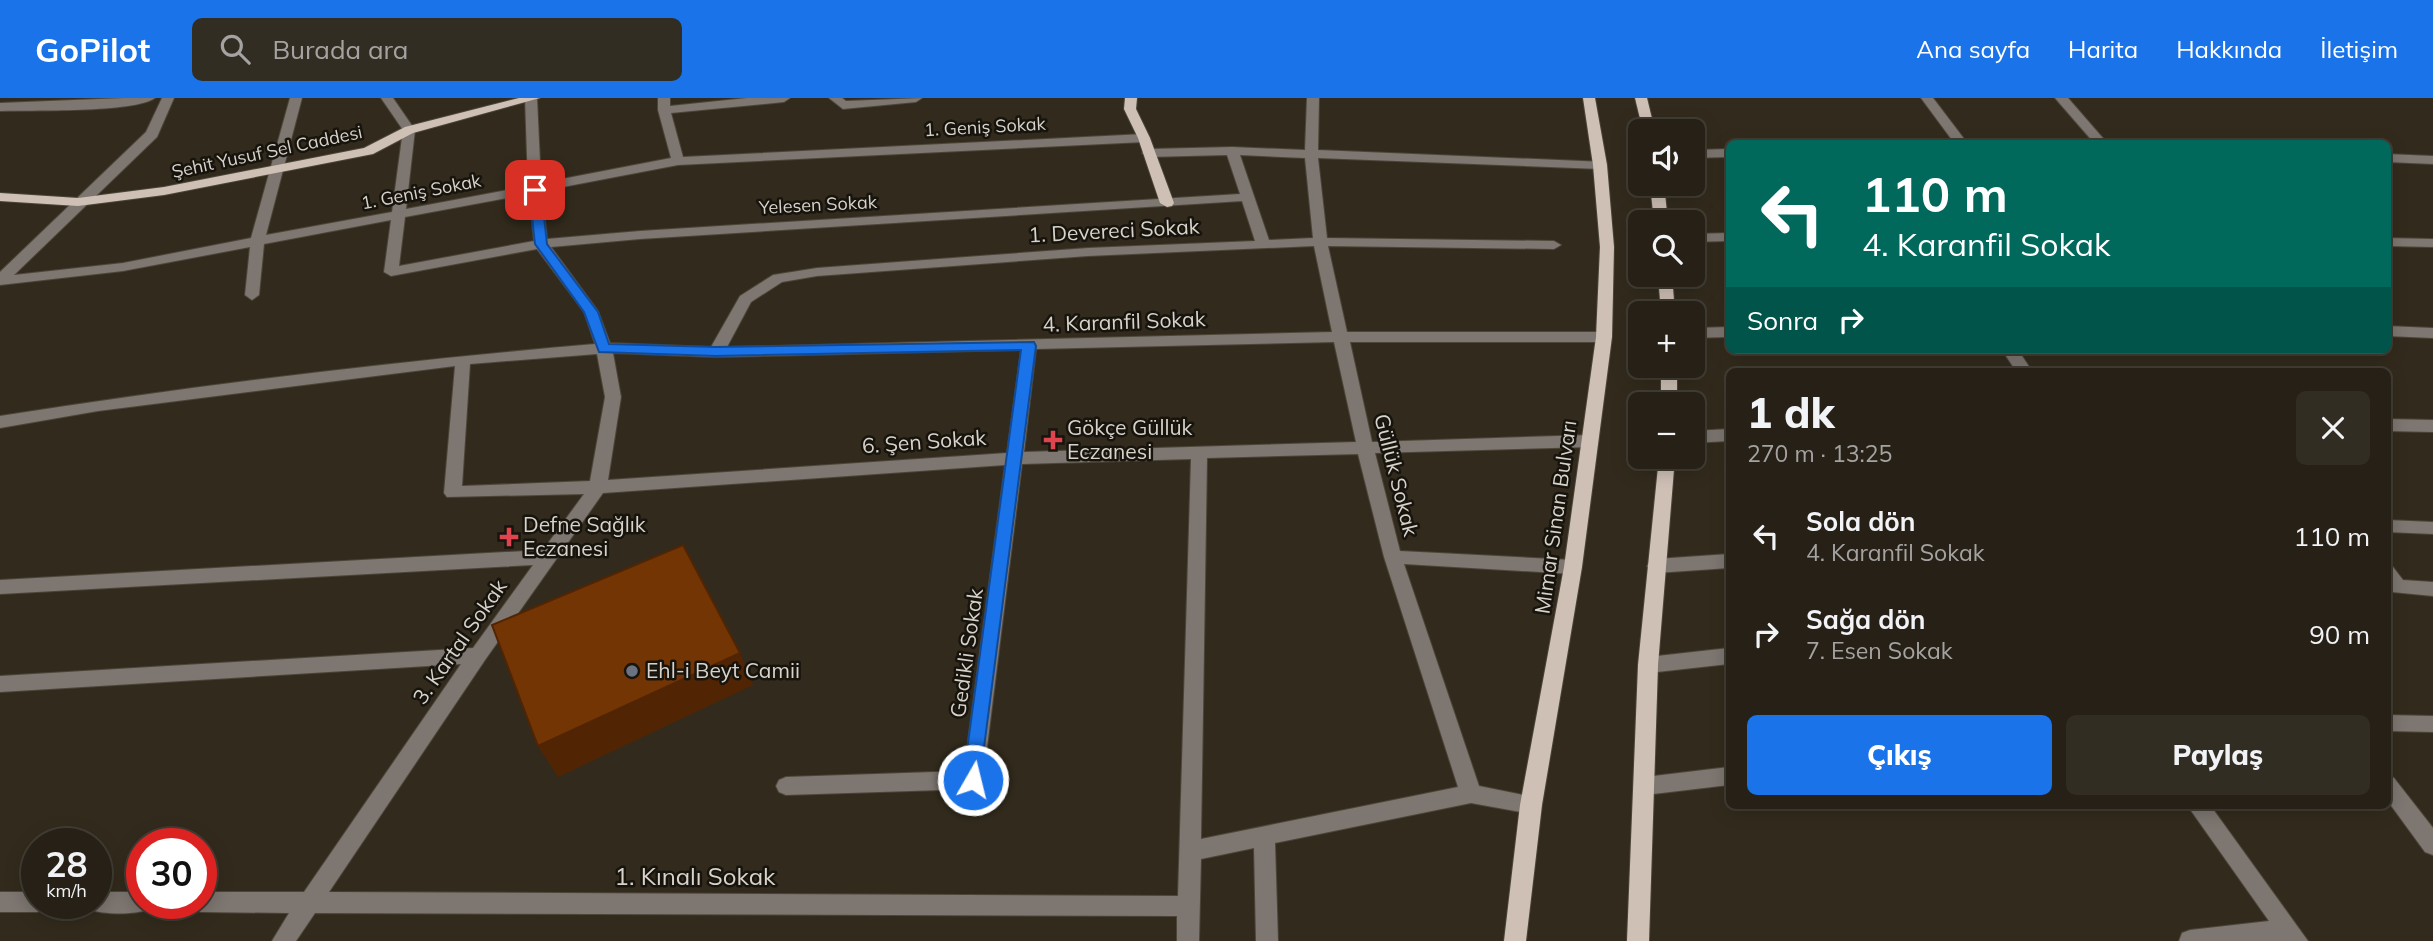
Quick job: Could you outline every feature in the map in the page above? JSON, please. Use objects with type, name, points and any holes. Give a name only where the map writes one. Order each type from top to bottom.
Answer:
[{"type":"main road","name":"Şehit Yusuf Sel Caddesi","points":[[0,197],[78,202],[164,191],[368,151],[409,130],[532,98]]},
{"type":"main road","points":[[1131,98],[1130,109],[1144,138],[1167,203]]},
{"type":"main road","name":"Mimar Sinan Bulvarı","points":[[1515,941],[1531,804],[1573,567],[1604,337],[1607,247],[1600,165],[1589,98]]},
{"type":"main road","points":[[1641,98],[1646,119]]},
{"type":"main road","points":[[1637,941],[1648,665],[1666,469]]},
{"type":"street","points":[[0,107],[108,104],[149,98]]},
{"type":"street","points":[[0,280],[78,202],[152,134],[168,98]]},
{"type":"street","points":[[252,295],[257,243],[296,98]]},
{"type":"street","points":[[387,98],[409,130],[398,215]]},
{"type":"street","points":[[532,98],[535,190],[541,244]]},
{"type":"street","points":[[678,161],[664,104],[783,98]]},
{"type":"street","points":[[835,98],[843,105],[916,98]]},
{"type":"street","name":"Güllük Sokak","points":[[1313,98],[1311,153],[1320,242],[1365,447],[1393,557],[1471,794]]},
{"type":"street","points":[[1927,98],[1959,140]]},
{"type":"street","points":[[2061,98],[2098,140]]},
{"type":"street","name":"1. Geniş Sokak","points":[[0,280],[123,267],[678,161],[1144,138]]},
{"type":"street","points":[[1232,151],[1264,245]]},
{"type":"street","points":[[1149,153],[1311,153],[1600,165]]},
{"type":"street","points":[[1705,154],[1726,153]]},
{"type":"street","points":[[2391,158],[2433,160]]},
{"type":"street","name":"Yelesen Sokak","points":[[398,215],[391,272],[541,244],[640,235],[1249,197]]},
{"type":"street","points":[[1705,238],[1726,237]]},
{"type":"street","name":"1. Devereci Sokak","points":[[716,352],[745,299],[778,278],[817,272],[1088,252],[1320,242],[1554,246]]},
{"type":"street","points":[[2391,242],[2433,243]]},
{"type":"street","name":"3. Kartal Sokak","points":[[283,941],[307,901],[598,487],[613,397],[604,348],[591,312],[541,244]]},
{"type":"street","points":[[2391,331],[2433,333]]},
{"type":"street","points":[[1705,333],[1726,332]]},
{"type":"street","name":"4. Karanfil Sokak","points":[[0,422],[98,405],[463,360],[604,348],[716,352],[1341,337],[1604,337]]},
{"type":"street","name":"Gedikli Sokak","points":[[786,786],[973,780],[1029,346]]},
{"type":"street","name":"6. Şen Sokak","points":[[463,360],[453,492],[598,487],[1016,458],[1199,455],[1590,441]]},
{"type":"street","points":[[2391,425],[2433,426]]},
{"type":"street","points":[[1705,436],[1726,435]]},
{"type":"street","points":[[1188,941],[1199,455]]},
{"type":"street","points":[[2391,526],[2433,528]]},
{"type":"street","points":[[0,587],[547,557]]},
{"type":"street","points":[[1393,557],[1573,567]]},
{"type":"street","points":[[1656,566],[1726,562]]},
{"type":"street","points":[[2391,577],[2398,587],[2433,589]]},
{"type":"street","points":[[0,684],[478,655]]},
{"type":"street","points":[[1648,665],[1726,656]]},
{"type":"street","points":[[2391,723],[2433,724]]},
{"type":"street","points":[[1645,786],[1726,776]]},
{"type":"street","points":[[2391,789],[2433,845]]},
{"type":"street","points":[[1191,851],[1471,794],[1531,804]]},
{"type":"street","points":[[2201,809],[2291,935]]},
{"type":"street","points":[[1264,834],[1268,941]]},
{"type":"street","points":[[0,902],[21,902]]},
{"type":"street","name":"1. Kınalı Sokak","points":[[217,902],[1189,906]]},
{"type":"street","points":[[2190,941],[2291,935]]},
{"type":"building","name":"Ehl-i Beyt Camii","points":[[683,545],[740,653],[538,746],[492,625]]},
{"type":"place","name":"Gökçe Güllük Eczanesi","points":[[1053,440]]},
{"type":"place","name":"Defne Sağlık Eczanesi","points":[[509,537]]},
{"type":"place","name":"Ehl-i Beyt Camii","points":[[632,671]]},
{"type":"route","points":[[535,190],[541,244],[591,312],[604,348],[716,352],[1029,346],[973,780]]}]
